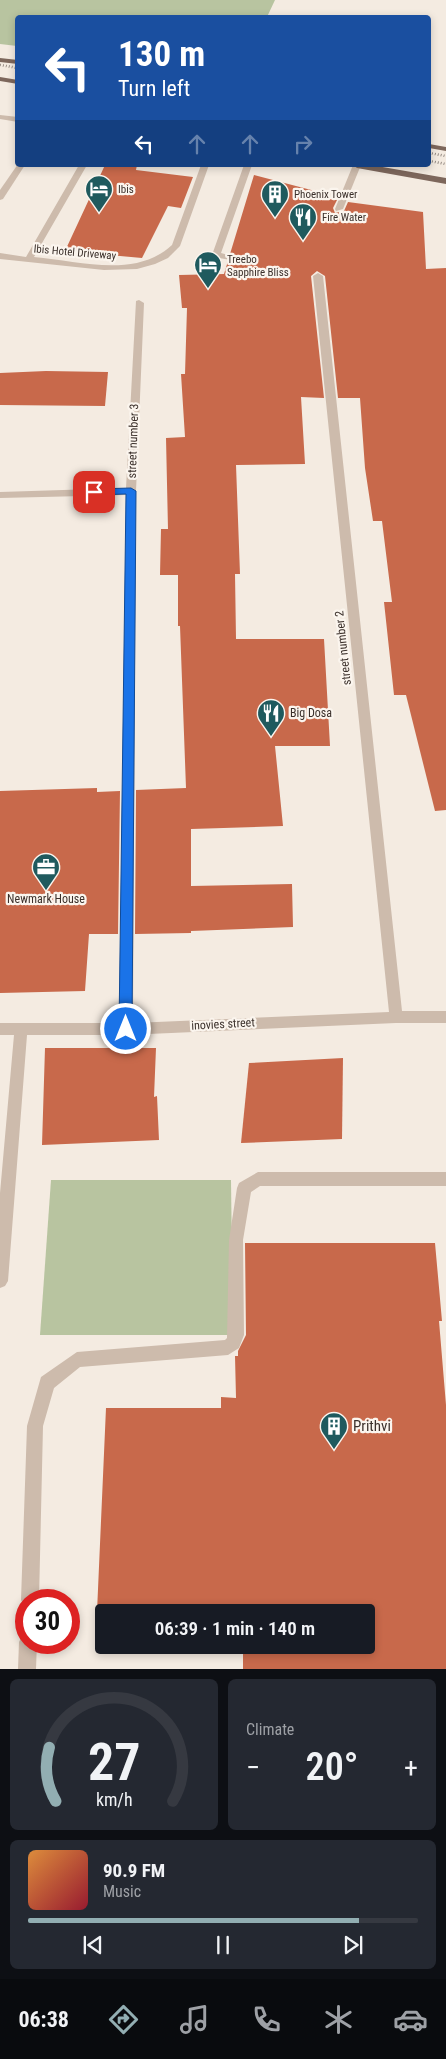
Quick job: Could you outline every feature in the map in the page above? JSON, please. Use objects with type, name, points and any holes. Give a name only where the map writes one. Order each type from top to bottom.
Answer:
[{"type":"main road","points":[[0,60],[15,62]]},
{"type":"main road","points":[[0,79],[15,82]]},
{"type":"main road","points":[[431,146],[446,149]]},
{"type":"main road","points":[[368,167],[446,181]]},
{"type":"street","points":[[0,117],[15,120]]},
{"type":"street","points":[[0,197],[20,167]]},
{"type":"street","points":[[29,259],[82,167]]},
{"type":"street","name":"lbis Hotel Driveway","points":[[0,256],[114,268],[155,262],[168,256],[176,246],[204,167]]},
{"type":"street","points":[[230,257],[215,258],[247,167]]},
{"type":"street","points":[[339,208],[356,167]]},
{"type":"street","name":"street number 2","points":[[318,276],[396,1016]]},
{"type":"street","name":"street number 3","points":[[126,1029],[131,491],[138,303]]},
{"type":"street","points":[[0,495],[131,491]]},
{"type":"street","name":"inovies street","points":[[0,1029],[126,1029],[396,1016],[446,1018]]},
{"type":"street","points":[[0,1281],[21,1029]]},
{"type":"street","points":[[30,1589],[35,1426],[47,1383],[77,1360],[228,1347],[233,1343],[236,1334],[236,1240],[244,1188],[258,1179],[446,1179]]},
{"type":"street","points":[[28,1654],[28,1669]]},
{"type":"green space","points":[[0,0],[275,0],[268,15],[15,15],[15,46],[0,44]]},
{"type":"green space","points":[[51,1180],[231,1180],[233,1335],[40,1335]]},
{"type":"building","name":"Ibis","points":[[104,167],[137,167],[136,170],[193,177],[181,208],[168,206],[142,258],[65,251]]},
{"type":"building","points":[[254,175],[315,191],[314,197],[337,200],[333,208],[335,213],[344,211],[348,202],[423,212],[426,269],[446,268],[446,810],[435,811],[406,695],[394,695],[384,602],[392,602],[382,521],[373,521],[365,468],[360,398],[338,398],[325,276],[317,271],[311,276],[324,398],[301,397],[305,464],[236,465],[240,574],[235,574],[236,639],[324,639],[330,746],[275,746],[283,826],[191,829],[191,886],[292,884],[293,927],[135,934],[136,790],[186,788],[180,626],[178,626],[178,575],[160,575],[161,529],[168,529],[166,438],[185,437],[181,374],[185,374],[187,308],[182,308],[179,275],[224,274],[228,261],[236,258],[237,256],[230,254]]},
{"type":"building","points":[[46,371],[108,372],[105,406],[0,405],[0,373]]},
{"type":"building","name":"Newmark House","points":[[97,788],[97,792],[120,791],[118,934],[89,934],[85,991],[0,993],[0,791]]},
{"type":"building","points":[[45,1048],[156,1048],[154,1097],[157,1096],[159,1140],[42,1145]]},
{"type":"building","points":[[343,1058],[342,1139],[241,1143],[249,1063]]},
{"type":"building","name":"Prithvi","points":[[245,1243],[435,1243],[442,1321],[439,1321],[446,1405],[446,1669],[243,1669],[243,1654],[375,1654],[375,1604],[97,1604],[106,1408],[221,1408],[221,1397],[236,1398],[235,1356],[238,1356],[238,1351],[246,1335]]},
{"type":"railway","points":[[0,65],[15,68]]},
{"type":"railway","points":[[431,153],[446,156]]},
{"type":"railway","points":[[431,161],[446,164]]},
{"type":"place","name":"Ibis","points":[[99,213]]},
{"type":"place","name":"Phoenix Tower","points":[[275,218]]},
{"type":"place","name":"Fire Water","points":[[303,241]]},
{"type":"place","name":"Treebo Sapphire Bliss","points":[[208,289]]},
{"type":"place","name":"Big Dosa","points":[[271,737]]},
{"type":"place","name":"Newmark House","points":[[46,891]]},
{"type":"place","name":"Prithvi","points":[[334,1450]]},
{"type":"route","points":[[94,492],[131,491],[126,1029]]}]
